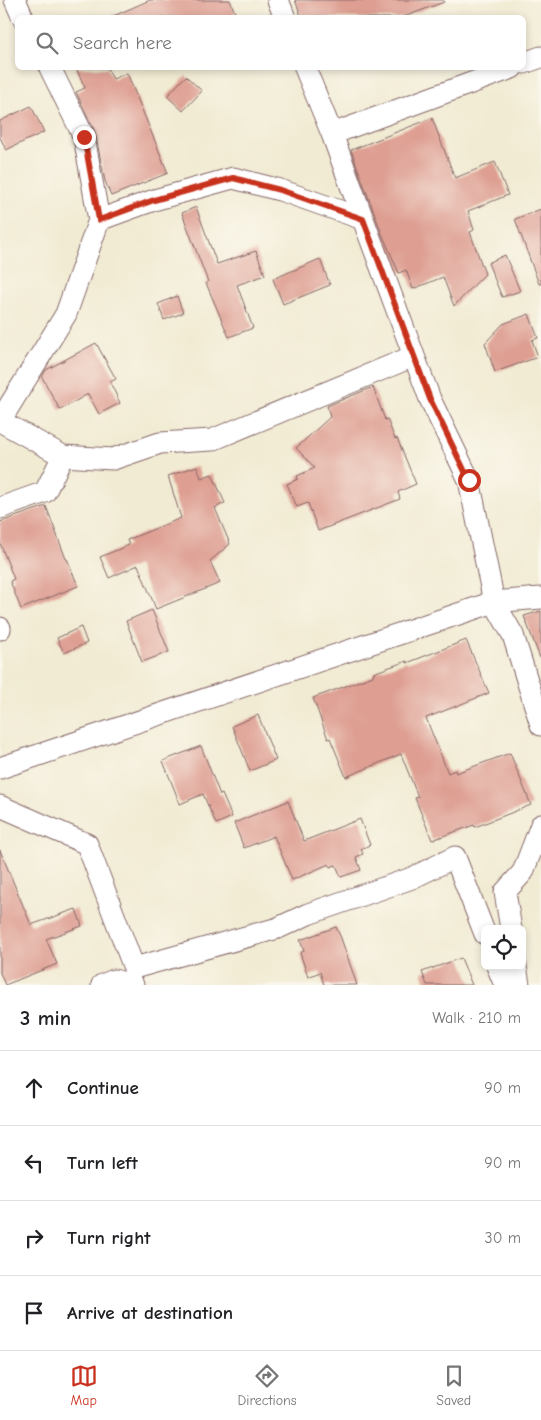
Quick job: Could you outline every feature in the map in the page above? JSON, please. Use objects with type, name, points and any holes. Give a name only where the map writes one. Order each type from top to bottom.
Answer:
[{"type":"street","points":[[15,0],[22,15]]},
{"type":"street","points":[[278,0],[284,15]]},
{"type":"street","points":[[526,62],[541,57]]},
{"type":"street","points":[[51,70],[84,137],[99,220],[66,314],[0,422],[63,456],[113,459],[160,443],[212,440],[414,356]]},
{"type":"street","points":[[306,70],[332,134],[430,399],[469,480],[494,602],[513,635],[541,726]]},
{"type":"street","points":[[332,134],[507,70]]},
{"type":"street","points":[[99,220],[154,200],[233,178],[280,190],[363,219]]},
{"type":"street","points":[[0,508],[45,492],[63,456]]},
{"type":"street","points":[[0,768],[494,602],[541,598]]},
{"type":"street","points":[[0,806],[87,844],[134,968],[278,928],[308,914],[412,878],[455,857],[481,925]]},
{"type":"street","points":[[510,925],[505,892],[523,872],[541,825]]},
{"type":"street","points":[[499,970],[505,985]]},
{"type":"street","points":[[517,970],[519,985]]},
{"type":"street","points":[[102,985],[114,980],[133,985]]},
{"type":"building","points":[[150,0],[230,0],[236,15],[116,15]]},
{"type":"building","points":[[295,0],[443,0],[444,2],[409,15],[301,15]]},
{"type":"building","points":[[77,70],[108,70],[113,79],[127,73],[168,173],[111,196],[105,181],[95,132],[76,92],[85,88]]},
{"type":"building","points":[[186,76],[202,91],[183,111],[167,96]]},
{"type":"building","points":[[31,106],[44,132],[6,150],[0,137],[0,121]]},
{"type":"building","points":[[432,118],[455,178],[495,162],[508,195],[468,211],[474,230],[470,232],[485,274],[454,306],[443,277],[413,289],[406,270],[399,273],[382,234],[351,150]]},
{"type":"building","points":[[196,207],[217,264],[256,251],[265,275],[237,285],[253,328],[229,337],[206,283],[208,282],[182,213]]},
{"type":"building","points":[[541,209],[541,284],[539,284],[515,219]]},
{"type":"building","points":[[505,255],[520,291],[502,297],[488,263]]},
{"type":"building","points":[[320,259],[330,285],[283,304],[273,279]]},
{"type":"building","points":[[177,296],[183,313],[164,320],[158,304]]},
{"type":"building","points":[[529,314],[538,338],[532,340],[538,357],[495,372],[485,343],[503,324]]},
{"type":"building","points":[[96,343],[116,379],[110,382],[120,403],[99,414],[88,394],[60,410],[42,377],[46,370]]},
{"type":"building","points":[[373,387],[385,420],[387,419],[395,439],[397,438],[416,484],[398,492],[400,499],[318,531],[308,503],[297,507],[287,484],[298,479],[297,476],[315,468],[296,448],[330,417],[327,406]]},
{"type":"building","points":[[197,466],[201,478],[212,474],[225,503],[215,508],[230,544],[210,561],[220,583],[156,609],[138,565],[109,578],[100,557],[129,545],[127,540],[181,518],[168,476]]},
{"type":"building","points":[[46,506],[78,586],[21,609],[10,581],[14,579],[0,543],[0,522]]},
{"type":"building","points":[[152,610],[169,652],[142,662],[126,621]]},
{"type":"building","points":[[541,611],[541,658],[540,658],[524,616]]},
{"type":"building","points":[[81,627],[87,643],[64,653],[57,638]]},
{"type":"building","points":[[466,640],[489,693],[426,718],[448,773],[455,770],[456,773],[510,753],[531,805],[475,827],[474,825],[432,840],[415,798],[418,797],[401,754],[346,777],[330,738],[328,739],[313,698],[373,676],[373,673],[407,661],[407,663]]},
{"type":"building","points":[[258,715],[276,760],[250,771],[232,726]]},
{"type":"building","points":[[201,746],[220,795],[222,794],[232,817],[216,824],[203,794],[180,804],[163,761]]},
{"type":"building","points":[[288,801],[304,841],[360,819],[370,845],[361,849],[363,854],[356,857],[361,870],[341,877],[336,865],[330,867],[329,864],[292,880],[274,836],[244,848],[234,823]]},
{"type":"building","points":[[0,850],[31,925],[76,909],[82,926],[46,939],[57,964],[5,985],[0,973]]},
{"type":"building","points":[[336,927],[357,985],[324,985],[320,972],[308,977],[300,953],[304,951],[300,940]]},
{"type":"building","points":[[461,958],[472,985],[427,985],[422,972]]},
{"type":"route","points":[[84,137],[99,220],[154,200],[233,178],[280,190],[363,219],[430,399],[469,480]]}]
